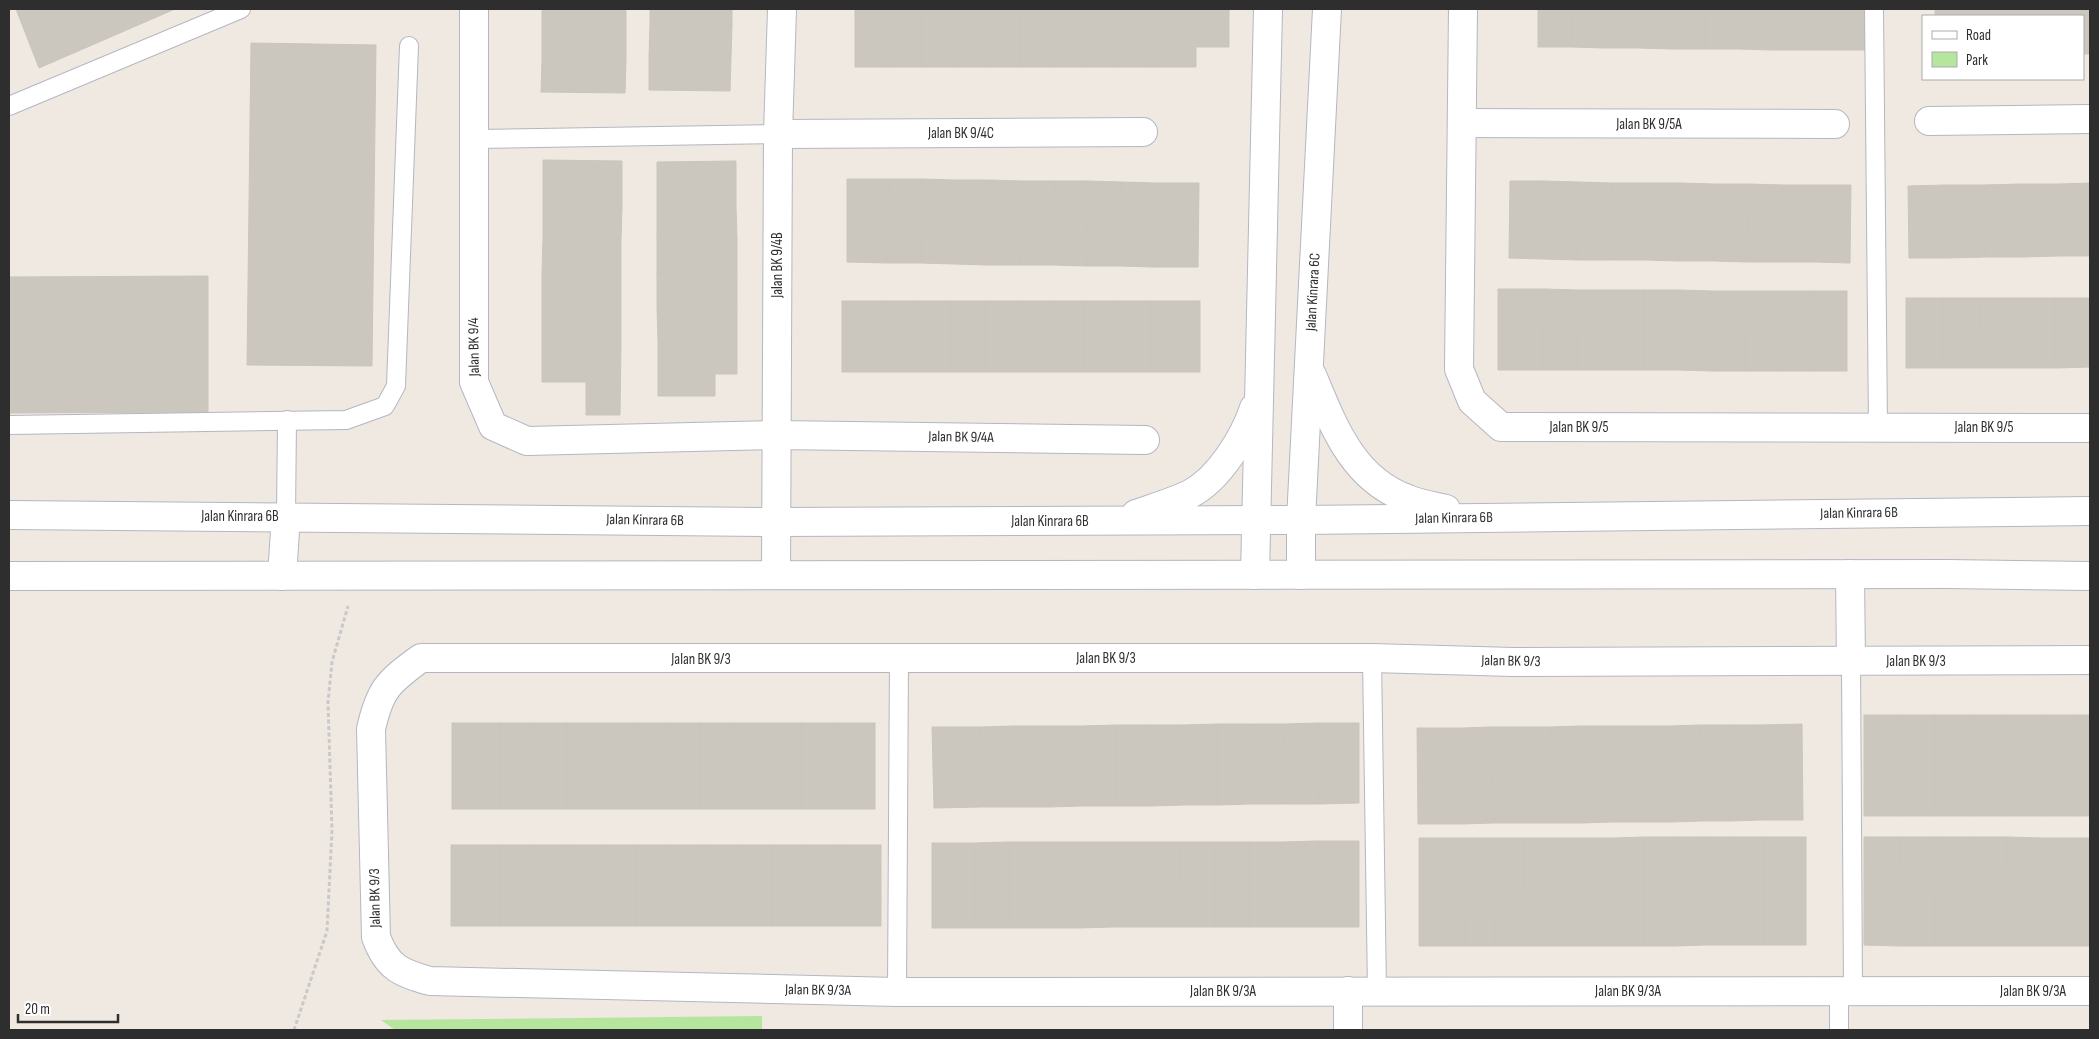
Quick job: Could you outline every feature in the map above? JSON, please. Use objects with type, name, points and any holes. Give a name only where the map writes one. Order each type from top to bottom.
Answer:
[{"type":"street","name":"Jalan BK 9/4","points":[[474,9],[474,382],[493,426],[527,441],[776,434]]},
{"type":"street","name":"Jalan BK 9/4B","points":[[776,575],[778,134],[782,9]]},
{"type":"street","points":[[1255,575],[1268,9]]},
{"type":"street","name":"Jalan Kinrara 6C","points":[[1301,575],[1301,520],[1326,9]]},
{"type":"street","name":"Jalan BK 9/5","points":[[1462,9],[1458,369],[1472,401],[1501,427],[2090,428]]},
{"type":"street","points":[[1929,120],[2090,119]]},
{"type":"street","name":"Jalan BK 9/5A","points":[[1462,123],[1835,124]]},
{"type":"street","name":"Jalan BK 9/4C","points":[[778,134],[1143,132]]},
{"type":"street","points":[[1309,366],[1337,434],[1353,459],[1380,485],[1408,499],[1480,518]]},
{"type":"street","points":[[1118,521],[1191,493],[1214,474],[1233,451],[1248,426],[1258,397]]},
{"type":"street","name":"Jalan BK 9/4A","points":[[776,434],[1145,440]]},
{"type":"street","name":"Jalan Kinrara 6B","points":[[9,515],[286,516],[776,522],[1301,520],[2090,511]]},
{"type":"street","points":[[282,576],[286,516]]},
{"type":"street","points":[[9,576],[1850,574],[2090,576]]},
{"type":"street","points":[[1850,574],[1851,662]]},
{"type":"street","name":"Jalan BK 9/3","points":[[376,937],[371,729],[378,700],[393,678],[421,658],[1372,658],[1513,662],[2090,660]]},
{"type":"street","name":"Jalan BK 9/3A","points":[[376,937],[381,952],[393,967],[409,976],[430,981],[897,992],[2090,990]]},
{"type":"street","points":[[1348,991],[1348,1030]]},
{"type":"lane","points":[[9,106],[241,9]]},
{"type":"lane","points":[[1874,9],[1878,427]]},
{"type":"lane","points":[[9,425],[346,420],[385,406],[396,386],[409,46]]},
{"type":"lane","points":[[474,139],[778,134]]},
{"type":"lane","points":[[286,516],[287,420]]},
{"type":"lane","points":[[1372,658],[1377,991]]},
{"type":"lane","points":[[897,992],[898,659]]},
{"type":"lane","points":[[1839,1030],[1846,991],[1851,662]]},
{"type":"path","points":[[294,1030],[327,931],[332,830],[328,702],[332,662],[357,576]]},
{"type":"green space","points":[[762,1016],[762,1030],[395,1030],[381,1020]]},
{"type":"building","points":[[16,9],[175,9],[39,68]]},
{"type":"building","points":[[542,9],[626,9],[626,28],[542,26]]},
{"type":"building","points":[[650,9],[732,9],[732,25],[650,24]]},
{"type":"building","points":[[855,9],[888,9],[888,67],[855,67]]},
{"type":"building","points":[[888,9],[921,9],[921,67],[888,67]]},
{"type":"building","points":[[921,9],[954,9],[954,67],[921,67]]},
{"type":"building","points":[[954,9],[987,9],[987,67],[954,67]]},
{"type":"building","points":[[987,9],[1020,9],[1020,67],[987,67]]},
{"type":"building","points":[[1020,9],[1053,9],[1053,67],[1020,67]]},
{"type":"building","points":[[1053,9],[1086,9],[1086,67],[1053,67]]},
{"type":"building","points":[[1086,9],[1118,9],[1118,67],[1086,67]]},
{"type":"building","points":[[1118,9],[1152,9],[1152,67],[1118,67]]},
{"type":"building","points":[[1152,9],[1229,9],[1229,47],[1196,47],[1196,67],[1152,67]]},
{"type":"building","points":[[1538,9],[1572,9],[1572,47],[1538,47]]},
{"type":"building","points":[[1572,9],[1605,9],[1605,48],[1572,47]]},
{"type":"building","points":[[1605,9],[1639,9],[1638,48],[1605,48]]},
{"type":"building","points":[[1639,9],[1672,9],[1672,49],[1638,48]]},
{"type":"building","points":[[1672,9],[1705,9],[1705,49],[1672,49]]},
{"type":"building","points":[[1705,9],[1739,9],[1738,49],[1705,49]]},
{"type":"building","points":[[1739,9],[1772,9],[1771,50],[1738,49]]},
{"type":"building","points":[[1772,9],[1805,9],[1805,50],[1771,50]]},
{"type":"building","points":[[1805,9],[1839,9],[1838,50],[1805,50]]},
{"type":"building","points":[[1839,9],[1872,9],[1872,50],[1838,50]]},
{"type":"building","points":[[1935,9],[1969,9],[1969,15],[1935,15]]},
{"type":"building","points":[[1969,9],[2003,9],[2003,15],[1969,15]]},
{"type":"building","points":[[2003,9],[2038,9],[2038,15],[2003,15]]},
{"type":"building","points":[[2038,9],[2072,9],[2072,15],[2038,15]]},
{"type":"building","points":[[2072,9],[2090,9],[2090,54],[2084,54],[2084,15],[2072,15]]},
{"type":"building","points":[[650,24],[732,25],[731,58],[649,57]]},
{"type":"building","points":[[542,26],[626,28],[626,60],[542,60]]},
{"type":"building","points":[[251,43],[376,45],[372,366],[247,365]]},
{"type":"building","points":[[649,57],[731,58],[730,91],[649,90]]},
{"type":"building","points":[[542,60],[626,60],[625,93],[541,92]]},
{"type":"building","points":[[543,160],[622,161],[622,206],[543,206]]},
{"type":"building","points":[[736,161],[736,206],[657,207],[657,162]]},
{"type":"building","points":[[847,179],[889,179],[888,263],[847,262]]},
{"type":"building","points":[[889,179],[922,179],[921,263],[888,263]]},
{"type":"building","points":[[922,179],[955,180],[954,264],[921,263]]},
{"type":"building","points":[[955,180],[989,180],[988,265],[954,264]]},
{"type":"building","points":[[989,180],[1022,181],[1020,265],[988,265]]},
{"type":"building","points":[[1022,181],[1055,181],[1054,265],[1020,265]]},
{"type":"building","points":[[1055,181],[1088,181],[1087,266],[1054,265]]},
{"type":"building","points":[[1088,181],[1121,182],[1120,266],[1087,266]]},
{"type":"building","points":[[1510,181],[1544,181],[1543,259],[1509,258]]},
{"type":"building","points":[[1544,181],[1578,182],[1577,260],[1543,259]]},
{"type":"building","points":[[1121,182],[1154,183],[1153,267],[1120,266]]},
{"type":"building","points":[[1578,182],[1612,183],[1611,260],[1577,260]]},
{"type":"building","points":[[1154,183],[1199,183],[1198,267],[1153,267]]},
{"type":"building","points":[[1612,183],[1646,183],[1645,260],[1611,260]]},
{"type":"building","points":[[1646,183],[1680,183],[1679,261],[1645,260]]},
{"type":"building","points":[[1680,183],[1715,184],[1714,261],[1679,261]]},
{"type":"building","points":[[2090,183],[2090,256],[2060,256],[2059,184]]},
{"type":"building","points":[[1715,184],[1749,184],[1747,262],[1714,261]]},
{"type":"building","points":[[1749,184],[1783,185],[1781,262],[1747,262]]},
{"type":"building","points":[[2021,184],[2059,184],[2060,256],[2022,257]]},
{"type":"building","points":[[2021,184],[2022,257],[1985,257],[1984,185]]},
{"type":"building","points":[[1783,185],[1817,185],[1816,262],[1781,262]]},
{"type":"building","points":[[1817,185],[1851,185],[1850,263],[1816,262]]},
{"type":"building","points":[[1946,185],[1947,258],[1909,258],[1908,186]]},
{"type":"building","points":[[1946,185],[1984,185],[1985,257],[1947,258]]},
{"type":"building","points":[[543,206],[622,206],[621,240],[543,240]]},
{"type":"building","points":[[736,206],[737,240],[657,240],[657,207]]},
{"type":"building","points":[[543,240],[621,240],[621,274],[542,273]]},
{"type":"building","points":[[657,240],[737,240],[737,273],[657,273]]},
{"type":"building","points":[[542,273],[621,274],[621,308],[542,307]]},
{"type":"building","points":[[657,273],[737,273],[737,307],[657,307]]},
{"type":"building","points":[[208,276],[208,412],[9,413],[9,277]]},
{"type":"building","points":[[1498,289],[1544,289],[1543,370],[1498,370]]},
{"type":"building","points":[[1544,289],[1578,290],[1577,370],[1543,370]]},
{"type":"building","points":[[1578,290],[1611,290],[1611,370],[1577,370]]},
{"type":"building","points":[[1611,290],[1644,290],[1644,370],[1611,370]]},
{"type":"building","points":[[1644,290],[1678,290],[1678,370],[1644,370]]},
{"type":"building","points":[[1678,290],[1712,291],[1712,371],[1678,370]]},
{"type":"building","points":[[1712,291],[1746,291],[1745,371],[1712,371]]},
{"type":"building","points":[[1746,291],[1779,291],[1779,371],[1745,371]]},
{"type":"building","points":[[1779,291],[1813,291],[1813,371],[1779,371]]},
{"type":"building","points":[[1813,291],[1847,291],[1847,371],[1813,371]]},
{"type":"building","points":[[1906,298],[1943,298],[1943,368],[1906,368]]},
{"type":"building","points":[[1943,298],[1980,298],[1981,368],[1943,368]]},
{"type":"building","points":[[1980,298],[2018,298],[2018,368],[1981,368]]},
{"type":"building","points":[[2018,298],[2055,298],[2055,368],[2018,368]]},
{"type":"building","points":[[2055,298],[2090,298],[2090,367],[2055,368]]},
{"type":"building","points":[[842,301],[885,301],[885,372],[842,372]]},
{"type":"building","points":[[885,301],[918,301],[918,372],[885,372]]},
{"type":"building","points":[[918,301],[951,301],[951,372],[918,372]]},
{"type":"building","points":[[951,301],[985,301],[985,372],[951,372]]},
{"type":"building","points":[[985,301],[1018,301],[1018,372],[985,372]]},
{"type":"building","points":[[1018,301],[1051,301],[1051,372],[1018,372]]},
{"type":"building","points":[[1051,301],[1084,301],[1084,372],[1051,372]]},
{"type":"building","points":[[1084,301],[1118,301],[1118,372],[1084,372]]},
{"type":"building","points":[[1118,301],[1151,301],[1151,372],[1118,372]]},
{"type":"building","points":[[1151,301],[1200,301],[1200,372],[1151,372]]},
{"type":"building","points":[[542,307],[621,308],[621,341],[542,341]]},
{"type":"building","points":[[657,307],[737,307],[737,340],[658,341]]},
{"type":"building","points":[[737,340],[737,374],[715,374],[715,396],[658,396],[658,341]]},
{"type":"building","points":[[542,341],[621,341],[620,415],[586,415],[586,382],[542,382]]},
{"type":"building","points":[[1864,715],[1899,715],[1899,816],[1864,816]]},
{"type":"building","points":[[1899,715],[1935,715],[1935,816],[1899,816]]},
{"type":"building","points":[[1935,715],[1971,715],[1971,816],[1935,816]]},
{"type":"building","points":[[1971,715],[2006,715],[2006,816],[1971,816]]},
{"type":"building","points":[[2006,715],[2042,715],[2042,816],[2006,816]]},
{"type":"building","points":[[2042,715],[2078,715],[2078,816],[2042,816]]},
{"type":"building","points":[[2078,715],[2090,715],[2090,816],[2078,816]]},
{"type":"building","points":[[452,723],[500,723],[500,809],[452,809]]},
{"type":"building","points":[[500,723],[533,723],[533,809],[500,809]]},
{"type":"building","points":[[533,723],[567,723],[567,809],[533,809]]},
{"type":"building","points":[[567,723],[600,723],[600,809],[567,809]]},
{"type":"building","points":[[600,723],[634,723],[634,809],[600,809]]},
{"type":"building","points":[[634,723],[667,723],[667,809],[634,809]]},
{"type":"building","points":[[667,723],[700,723],[700,809],[667,809]]},
{"type":"building","points":[[700,723],[734,723],[734,809],[700,809]]},
{"type":"building","points":[[734,723],[768,723],[768,809],[734,809]]},
{"type":"building","points":[[768,723],[801,723],[801,809],[768,809]]},
{"type":"building","points":[[801,723],[834,723],[834,809],[801,809]]},
{"type":"building","points":[[834,723],[875,723],[875,809],[834,809]]},
{"type":"building","points":[[1318,723],[1359,723],[1359,803],[1319,804]]},
{"type":"building","points":[[1318,723],[1319,804],[1285,804],[1284,724]]},
{"type":"building","points":[[1217,724],[1250,724],[1251,804],[1217,805]]},
{"type":"building","points":[[1217,724],[1217,805],[1184,805],[1183,725]]},
{"type":"building","points":[[1250,724],[1284,724],[1285,804],[1251,804]]},
{"type":"building","points":[[1802,724],[1803,820],[1761,820],[1760,725]]},
{"type":"building","points":[[1116,725],[1149,725],[1150,806],[1116,806]]},
{"type":"building","points":[[1116,725],[1116,806],[1082,806],[1082,726]]},
{"type":"building","points":[[1149,725],[1183,725],[1184,805],[1150,806]]},
{"type":"building","points":[[1700,725],[1730,725],[1731,821],[1701,821]]},
{"type":"building","points":[[1700,725],[1701,821],[1671,822],[1670,726]]},
{"type":"building","points":[[1730,725],[1760,725],[1761,820],[1731,821]]},
{"type":"building","points":[[1014,726],[1048,726],[1049,807],[1015,807]]},
{"type":"building","points":[[1014,726],[1015,807],[981,807],[980,727]]},
{"type":"building","points":[[1048,726],[1082,726],[1082,806],[1049,807]]},
{"type":"building","points":[[1581,726],[1611,726],[1612,822],[1582,823]]},
{"type":"building","points":[[1581,726],[1582,823],[1552,823],[1551,727]]},
{"type":"building","points":[[1611,726],[1641,726],[1642,822],[1612,822]]},
{"type":"building","points":[[1641,726],[1670,726],[1671,822],[1642,822]]},
{"type":"building","points":[[932,727],[980,727],[981,807],[934,808]]},
{"type":"building","points":[[1491,727],[1521,727],[1522,823],[1493,823]]},
{"type":"building","points":[[1491,727],[1493,823],[1462,824],[1462,728]]},
{"type":"building","points":[[1521,727],[1551,727],[1552,823],[1522,823]]},
{"type":"building","points":[[1417,728],[1462,728],[1462,824],[1418,824]]},
{"type":"building","points":[[1644,837],[1674,837],[1675,946],[1644,946]]},
{"type":"building","points":[[1644,837],[1644,946],[1614,946],[1614,838]]},
{"type":"building","points":[[1674,837],[1704,837],[1704,945],[1675,946]]},
{"type":"building","points":[[1704,837],[1734,837],[1734,945],[1704,945]]},
{"type":"building","points":[[1734,837],[1764,837],[1764,945],[1734,945]]},
{"type":"building","points":[[1764,837],[1806,837],[1806,945],[1764,945]]},
{"type":"building","points":[[1864,837],[1900,837],[1899,946],[1864,945]]},
{"type":"building","points":[[1900,837],[1936,837],[1935,946],[1899,946]]},
{"type":"building","points":[[1936,837],[1971,837],[1971,946],[1935,946]]},
{"type":"building","points":[[1971,837],[2007,837],[2006,946],[1971,946]]},
{"type":"building","points":[[2007,837],[2043,838],[2042,946],[2006,946]]},
{"type":"building","points":[[1419,838],[1464,838],[1465,946],[1419,946]]},
{"type":"building","points":[[1464,838],[1494,838],[1495,946],[1465,946]]},
{"type":"building","points":[[1494,838],[1524,838],[1525,946],[1495,946]]},
{"type":"building","points":[[1524,838],[1554,838],[1554,946],[1525,946]]},
{"type":"building","points":[[1554,838],[1584,838],[1584,946],[1554,946]]},
{"type":"building","points":[[1584,838],[1614,838],[1614,946],[1584,946]]},
{"type":"building","points":[[2043,838],[2078,838],[2078,946],[2042,946]]},
{"type":"building","points":[[2078,838],[2090,838],[2090,946],[2078,946]]},
{"type":"building","points":[[1317,841],[1359,841],[1359,927],[1318,927]]},
{"type":"building","points":[[1317,841],[1318,927],[1283,927],[1283,842]]},
{"type":"building","points":[[1009,842],[1043,842],[1043,928],[1009,928]]},
{"type":"building","points":[[1009,842],[1009,928],[975,928],[975,843]]},
{"type":"building","points":[[1043,842],[1077,842],[1078,928],[1043,928]]},
{"type":"building","points":[[1077,842],[1112,842],[1112,927],[1078,928]]},
{"type":"building","points":[[1112,842],[1146,842],[1146,927],[1112,927]]},
{"type":"building","points":[[1146,842],[1180,842],[1181,927],[1146,927]]},
{"type":"building","points":[[1180,842],[1215,842],[1215,927],[1181,927]]},
{"type":"building","points":[[1215,842],[1249,842],[1249,927],[1215,927]]},
{"type":"building","points":[[1249,842],[1283,842],[1283,927],[1249,927]]},
{"type":"building","points":[[932,843],[975,843],[975,928],[932,928]]},
{"type":"building","points":[[451,845],[500,845],[500,926],[451,926]]},
{"type":"building","points":[[500,845],[534,845],[534,926],[500,926]]},
{"type":"building","points":[[534,845],[568,845],[568,926],[534,926]]},
{"type":"building","points":[[568,845],[602,845],[602,926],[568,926]]},
{"type":"building","points":[[602,845],[636,845],[636,926],[602,926]]},
{"type":"building","points":[[636,845],[670,845],[670,926],[636,926]]},
{"type":"building","points":[[670,845],[704,845],[704,926],[670,926]]},
{"type":"building","points":[[704,845],[738,845],[738,926],[704,926]]},
{"type":"building","points":[[738,845],[772,845],[772,926],[738,926]]},
{"type":"building","points":[[772,845],[806,845],[806,926],[772,926]]},
{"type":"building","points":[[806,845],[840,845],[840,926],[806,926]]},
{"type":"building","points":[[840,845],[881,845],[881,926],[840,926]]}]
